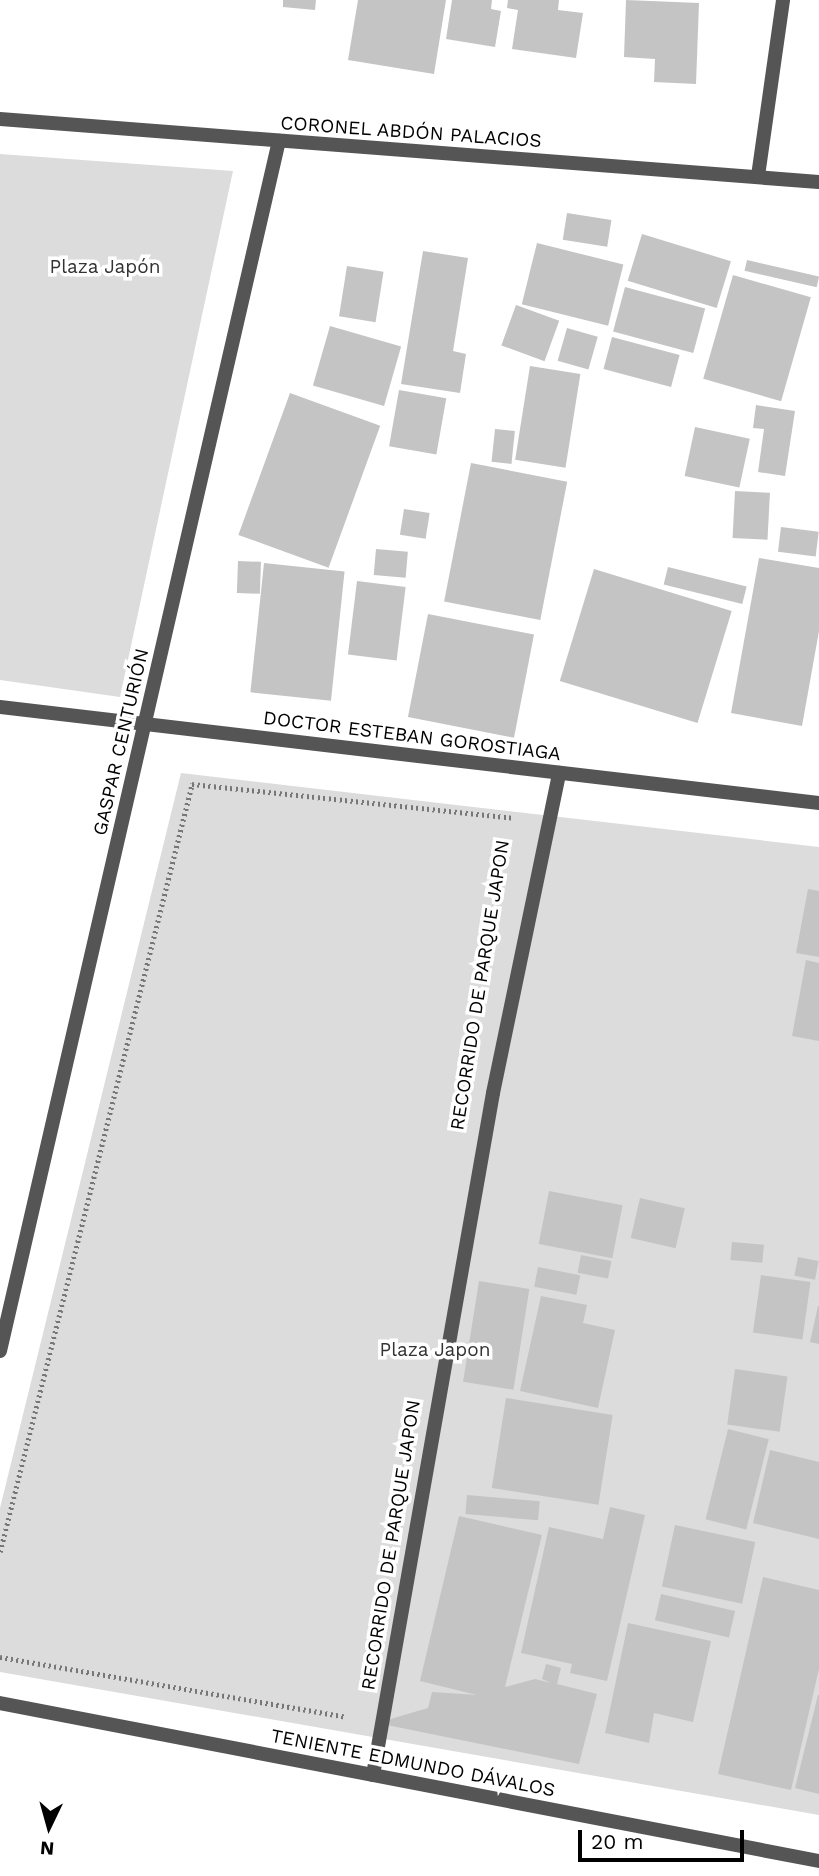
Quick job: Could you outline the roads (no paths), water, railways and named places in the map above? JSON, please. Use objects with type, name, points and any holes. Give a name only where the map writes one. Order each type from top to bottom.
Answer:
[{"type":"street","points":[[758,176],[782,0]]},
{"type":"street","name":"CORONEL ABDÓN PALACIOS","points":[[0,119],[819,182]]},
{"type":"street","name":"GASPAR CENTURIÓN","points":[[0,1351],[279,141]]},
{"type":"street","name":"DOCTOR ESTEBAN GOROSTIAGA","points":[[0,707],[819,803]]},
{"type":"street","points":[[373,1775],[493,1093],[559,773]]},
{"type":"street","name":"TENIENTE EDMUNDO DÁVALOS","points":[[0,1703],[819,1861]]},
{"type":"park label","name":"Plaza Japón","points":[[105,267]]},
{"type":"park label","name":"Plaza Japon","points":[[435,1350]]}]
